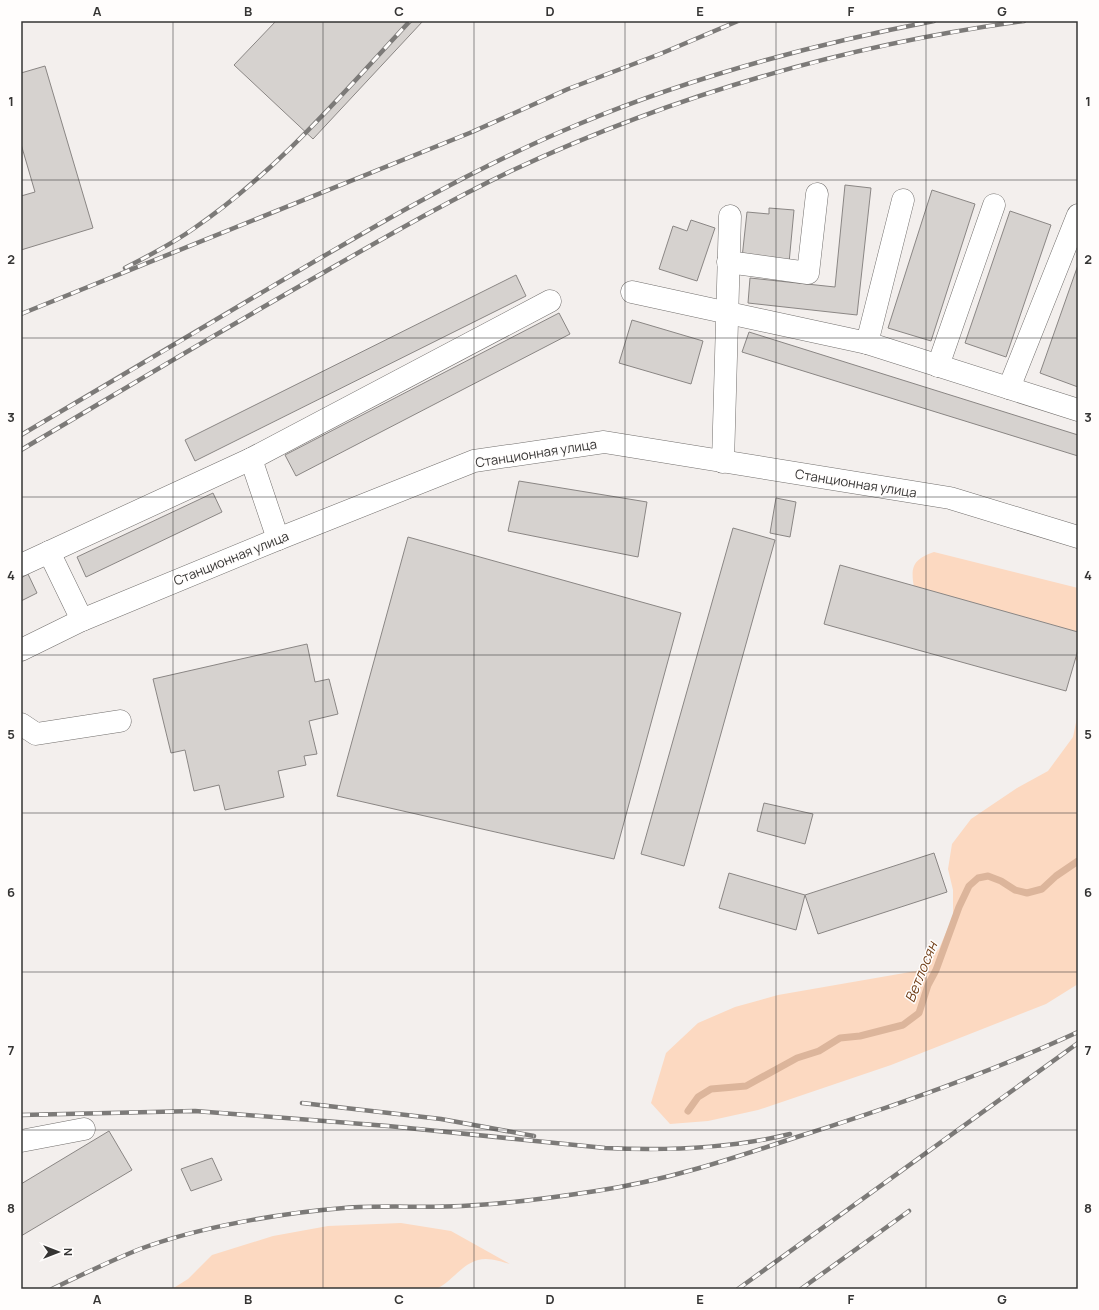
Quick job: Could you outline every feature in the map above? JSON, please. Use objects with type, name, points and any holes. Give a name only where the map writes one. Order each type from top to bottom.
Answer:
[{"type":"street","points":[[728,262],[808,273],[817,194]]},
{"type":"street","points":[[867,343],[903,200]]},
{"type":"street","points":[[938,366],[994,205]]},
{"type":"street","points":[[723,462],[730,216]]},
{"type":"street","points":[[1009,388],[1078,216]]},
{"type":"street","points":[[632,292],[867,343],[1078,410]]},
{"type":"street","points":[[21,565],[251,459],[550,301]]},
{"type":"street","name":"Станционная улица","points":[[21,650],[82,620],[278,539],[474,461],[604,442],[950,498],[1078,537]]},
{"type":"street","points":[[251,459],[278,539]]},
{"type":"street","points":[[49,552],[82,620]]},
{"type":"street","points":[[21,724],[36,734],[120,721]]},
{"type":"street","points":[[21,1141],[84,1129]]},
{"type":"shaded area","points":[[934,552],[1078,588],[1078,662],[1061,647],[914,587],[913,569],[915,564],[922,557]]},
{"type":"shaded area","points":[[1078,713],[1078,984],[1046,1004],[891,1065],[758,1110],[708,1121],[670,1124],[651,1103],[666,1053],[698,1023],[735,1007],[778,995],[916,971],[939,949],[953,916],[953,890],[948,869],[952,844],[971,819],[1017,788],[1048,771],[1073,737]]},
{"type":"shaded area","points":[[401,1223],[451,1231],[510,1264],[486,1259],[478,1260],[465,1266],[436,1289],[172,1289],[188,1279],[212,1255],[273,1236],[328,1226]]},
{"type":"building","points":[[276,21],[423,21],[313,139],[234,65]]},
{"type":"building","points":[[45,66],[93,228],[21,250],[21,196],[35,192],[21,144],[21,73]]},
{"type":"building","points":[[845,185],[871,188],[857,315],[748,303],[750,278],[835,287]]},
{"type":"building","points":[[932,190],[975,204],[931,341],[888,328]]},
{"type":"building","points":[[769,208],[794,210],[789,263],[742,258],[747,212],[769,214]]},
{"type":"building","points":[[1010,211],[1051,225],[1006,357],[965,343]]},
{"type":"building","points":[[691,220],[715,228],[697,281],[659,269],[673,226],[687,231]]},
{"type":"building","points":[[1078,265],[1078,387],[1040,373]]},
{"type":"building","points":[[516,275],[526,296],[195,461],[185,440]]},
{"type":"building","points":[[559,313],[570,334],[296,476],[285,455]]},
{"type":"building","points":[[632,320],[703,341],[691,384],[619,363]]},
{"type":"building","points":[[749,332],[1078,435],[1078,456],[742,352]]},
{"type":"building","points":[[519,481],[647,502],[638,557],[508,531]]},
{"type":"building","points":[[213,493],[222,512],[86,577],[77,557]]},
{"type":"building","points":[[776,498],[796,502],[790,537],[770,533]]},
{"type":"building","points":[[733,528],[775,540],[684,866],[641,854]]},
{"type":"building","points":[[408,537],[681,613],[614,859],[337,796]]},
{"type":"building","points":[[840,565],[1078,632],[1078,650],[1066,691],[824,624]]},
{"type":"building","points":[[28,574],[37,593],[21,601],[21,578]]},
{"type":"building","points":[[307,644],[315,682],[329,679],[338,714],[309,721],[317,754],[304,756],[306,765],[278,771],[284,797],[225,810],[219,785],[194,791],[185,750],[171,753],[153,679]]},
{"type":"building","points":[[764,803],[813,814],[805,844],[757,831]]},
{"type":"building","points":[[934,853],[947,892],[818,934],[805,895]]},
{"type":"building","points":[[729,873],[805,895],[796,930],[719,908]]},
{"type":"building","points":[[109,1131],[132,1170],[21,1236],[21,1184]]},
{"type":"building","points":[[212,1158],[222,1180],[191,1191],[181,1169]]},
{"type":"waterway","name":"Ветлосян","points":[[688,1111],[698,1097],[711,1089],[746,1086],[797,1058],[819,1051],[840,1038],[860,1036],[903,1025],[919,1013],[928,985],[936,970],[959,907],[969,886],[978,878],[988,876],[1001,881],[1015,890],[1027,893],[1042,889],[1056,876],[1078,861]]},
{"type":"railway","points":[[125,268],[160,250],[185,234],[224,207],[253,183],[308,131],[410,21]]},
{"type":"railway","points":[[21,314],[472,132],[568,89],[660,54],[738,21]]},
{"type":"railway","points":[[21,435],[378,225],[497,161],[538,142],[622,107],[709,77],[799,51],[934,21]]},
{"type":"railway","points":[[21,450],[368,247],[463,195],[511,171],[572,144],[634,119],[697,97],[826,59],[958,31],[1024,21]]},
{"type":"railway","points":[[52,1289],[107,1263],[163,1241],[267,1217],[344,1208],[447,1207],[512,1202],[622,1187],[673,1175],[747,1153],[904,1102],[1009,1062],[1078,1032]]},
{"type":"railway","points":[[738,1289],[1078,1043]]},
{"type":"railway","points":[[302,1103],[441,1119],[534,1136]]},
{"type":"railway","points":[[21,1115],[195,1111],[388,1126],[628,1149],[675,1149],[721,1146],[790,1134]]},
{"type":"railway","points":[[801,1289],[909,1211]]}]
